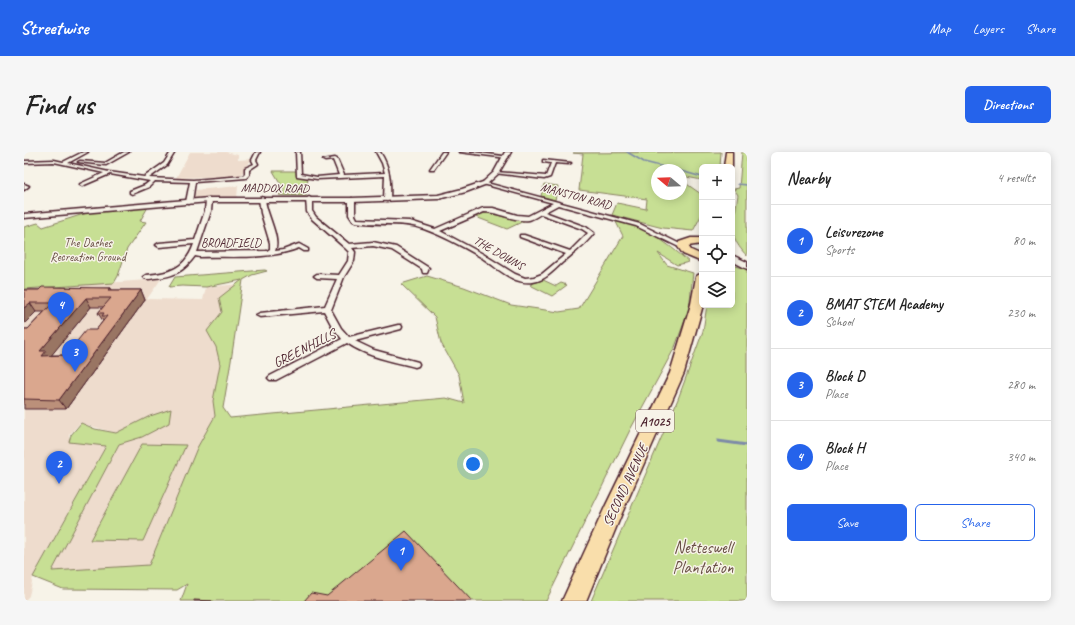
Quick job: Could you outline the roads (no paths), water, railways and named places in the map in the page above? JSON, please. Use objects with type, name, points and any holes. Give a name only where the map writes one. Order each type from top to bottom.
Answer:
[{"type":"main road","points":[[728,164],[729,152]]},
{"type":"main road","points":[[699,242],[685,244],[687,252],[699,260]]},
{"type":"main road","name":"SECOND AVENUE","points":[[574,601],[612,513],[677,373],[699,293]]},
{"type":"street","points":[[66,162],[86,152]]},
{"type":"street","points":[[24,162],[48,161],[106,164],[111,163],[127,152]]},
{"type":"street","points":[[144,179],[158,171],[172,156],[173,152]]},
{"type":"street","points":[[66,162],[109,173],[144,179],[194,181],[244,177],[248,173],[246,171],[247,169],[256,164],[254,160],[258,152]]},
{"type":"street","points":[[298,152],[299,175],[317,178],[388,174]]},
{"type":"street","points":[[378,152],[384,160],[388,174],[387,199]]},
{"type":"street","points":[[432,168],[444,152]]},
{"type":"street","points":[[461,152],[507,154]]},
{"type":"street","name":"MADDOX ROAD","points":[[24,216],[209,200],[352,200],[438,197],[464,191],[485,183],[496,173],[507,154]]},
{"type":"street","points":[[325,160],[335,159],[342,177]]},
{"type":"street","points":[[545,161],[569,163]]},
{"type":"street","points":[[496,173],[544,178],[548,176],[553,162]]},
{"type":"street","points":[[82,185],[109,173]]},
{"type":"street","points":[[132,192],[147,186],[154,180]]},
{"type":"street","points":[[189,202],[194,181]]},
{"type":"street","name":"MANSTON ROAD","points":[[485,183],[638,225],[685,244]]},
{"type":"street","points":[[24,185],[27,186],[24,189]]},
{"type":"street","name":"BROADFIELD","points":[[262,199],[262,210],[274,242],[273,249],[269,253]]},
{"type":"street","points":[[309,199],[310,211],[316,219],[348,246],[373,244],[394,248],[426,268],[425,272]]},
{"type":"street","name":"BROADFIELD","points":[[146,277],[167,275],[176,272],[185,266],[194,253],[196,242],[208,211],[209,200]]},
{"type":"street","name":"THE DOWNS","points":[[352,200],[352,215],[354,220],[363,222],[408,222],[436,231],[483,256],[515,277],[528,280],[539,279],[588,238],[591,233],[584,228],[541,212]]},
{"type":"street","name":"THE DOWNS","points":[[436,231],[483,210],[493,210],[521,218],[529,218],[557,203]]},
{"type":"street","name":"THE DOWNS","points":[[522,236],[570,253]]},
{"type":"street","name":"BROADFIELD","points":[[159,245],[196,242]]},
{"type":"street","name":"BROADFIELD","points":[[194,253],[200,255],[284,252],[299,246],[306,250]]},
{"type":"street","name":"GREENHILLS","points":[[348,246],[352,252],[351,261],[341,277],[328,308],[333,324],[347,340],[380,356],[415,364]]},
{"type":"street","points":[[735,260],[747,267]]},
{"type":"street","points":[[735,264],[747,267]]},
{"type":"street","points":[[317,276],[341,277]]},
{"type":"street","name":"GREENHILLS","points":[[260,315],[328,308]]},
{"type":"street","name":"GREENHILLS","points":[[273,378],[347,340],[398,326]]},
{"type":"waterway","points":[[627,152],[644,162],[652,164]]},
{"type":"waterway","points":[[687,173],[699,176]]},
{"type":"waterway","points":[[738,184],[747,185]]},
{"type":"waterway","points":[[718,441],[747,445]]},
{"type":"place","name":"Block H","points":[[61,325]]},
{"type":"place","name":"Block D","points":[[75,372]]},
{"type":"place","name":"BMAT STEM Academy","points":[[59,484]]},
{"type":"place","name":"Leisurezone","points":[[401,571]]},
{"type":"park label","name":"The Dashes Recreation Ground","points":[[88,250]]},
{"type":"park label","name":"Netteswell Plantation","points":[[703,557]]}]
